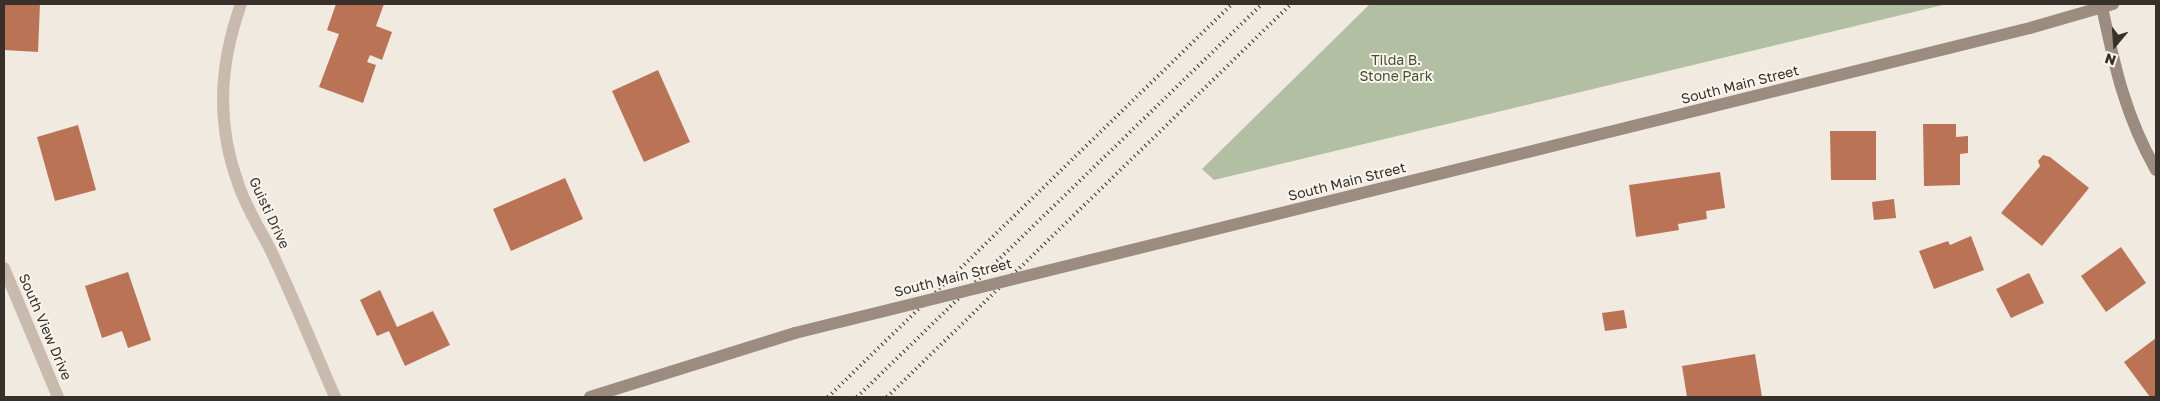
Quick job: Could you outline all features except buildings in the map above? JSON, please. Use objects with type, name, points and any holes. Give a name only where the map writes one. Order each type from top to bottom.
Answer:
[{"type":"main road","points":[[2107,5],[2118,80],[2130,118],[2156,170]]},
{"type":"main road","name":"South Main Street","points":[[590,397],[794,332],[2012,33],[2107,5]]},
{"type":"street","name":"Guisti Drive","points":[[241,4],[228,48],[222,97],[226,140],[239,186],[271,251],[335,397]]},
{"type":"street","name":"South View Drive","points":[[4,268],[58,397]]},
{"type":"green space","name":"Tilda B. Stone Park","points":[[1370,4],[1947,4],[1214,180],[1202,169]]},
{"type":"railway","points":[[828,397],[1232,4]]},
{"type":"railway","points":[[857,397],[1262,4]]},
{"type":"railway","points":[[887,397],[1291,4]]}]
